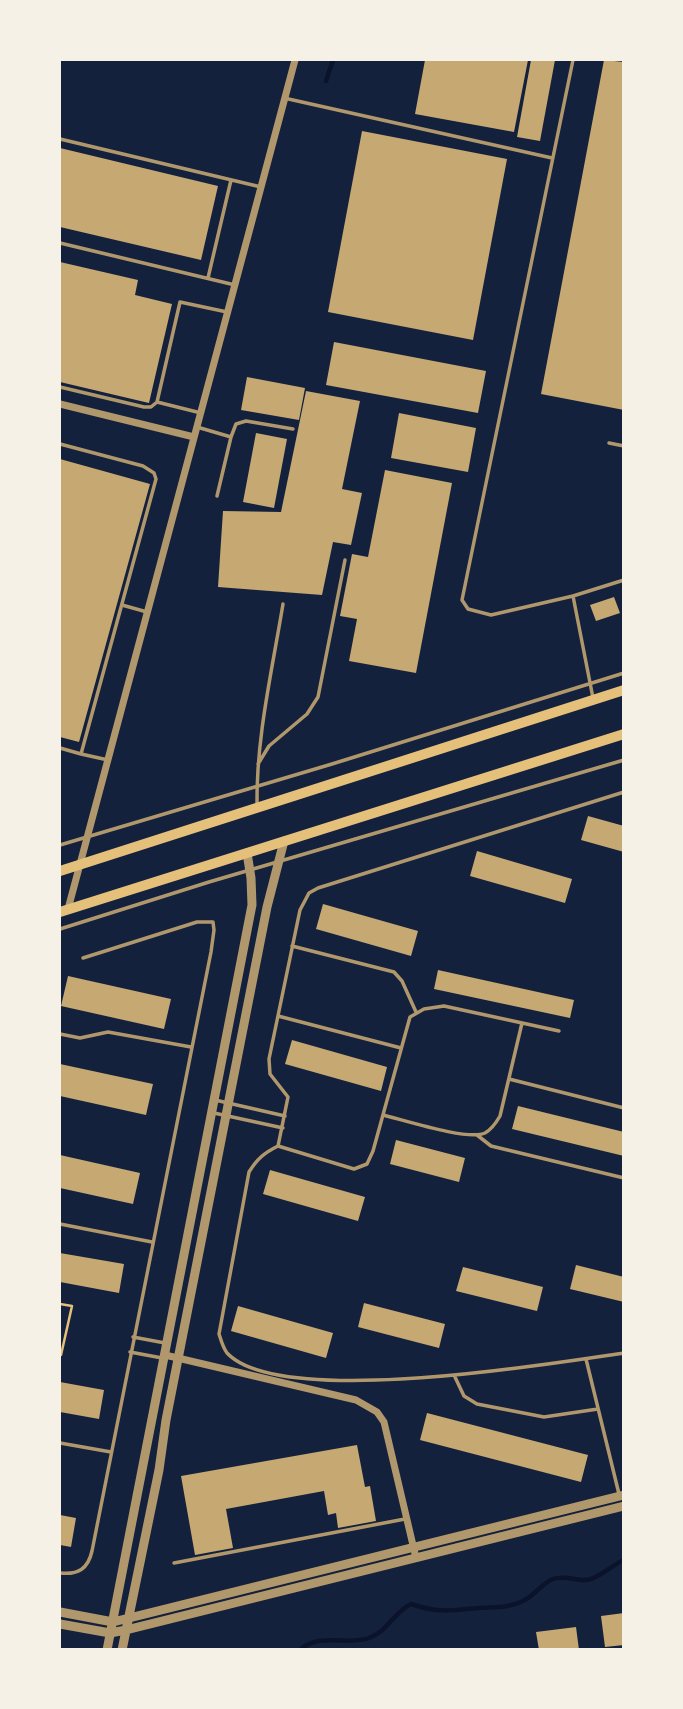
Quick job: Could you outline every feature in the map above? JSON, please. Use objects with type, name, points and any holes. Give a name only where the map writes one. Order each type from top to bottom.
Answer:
[{"type":"main road","points":[[60,871],[624,690]]},
{"type":"main road","points":[[64,911],[624,734]]},
{"type":"street","points":[[64,911],[88,837],[295,60]]},
{"type":"street","points":[[60,404],[194,437]]},
{"type":"street","points":[[122,1650],[267,907],[285,841]]},
{"type":"street","points":[[107,1650],[252,905],[247,853]]},
{"type":"street","points":[[164,1357],[356,1400],[377,1412],[388,1435],[416,1558]]},
{"type":"street","points":[[60,1612],[113,1622],[414,1548],[622,1501]]},
{"type":"street","points":[[60,1624],[110,1633],[125,1630],[416,1558],[622,1501]]},
{"type":"lane","points":[[573,60],[462,600],[468,609],[491,615],[572,596],[624,580]]},
{"type":"lane","points":[[284,98],[552,158]]},
{"type":"lane","points":[[60,139],[261,187]]},
{"type":"lane","points":[[208,278],[231,180]]},
{"type":"lane","points":[[60,243],[235,285]]},
{"type":"lane","points":[[60,387],[151,407],[157,402],[180,302],[227,312]]},
{"type":"lane","points":[[157,402],[201,413]]},
{"type":"lane","points":[[217,496],[230,437],[236,424],[246,421],[293,429]]},
{"type":"lane","points":[[197,427],[230,437]]},
{"type":"lane","points":[[609,443],[624,446]]},
{"type":"lane","points":[[60,444],[143,467],[154,473],[156,479],[81,754]]},
{"type":"lane","points":[[258,764],[269,746],[307,715],[318,697],[345,560]]},
{"type":"lane","points":[[572,596],[593,700]]},
{"type":"lane","points":[[257,808],[258,764],[283,604]]},
{"type":"lane","points":[[122,605],[147,612]]},
{"type":"lane","points":[[60,845],[624,673]]},
{"type":"lane","points":[[60,748],[108,760]]},
{"type":"lane","points":[[60,929],[624,760]]},
{"type":"lane","points":[[278,1146],[288,1097],[275,1083],[269,1066],[292,946],[304,901],[309,893],[624,792]]},
{"type":"lane","points":[[60,1573],[75,1573],[89,1563],[214,930],[213,922],[197,922],[83,958]]},
{"type":"lane","points":[[292,946],[394,972],[402,981],[416,1012]]},
{"type":"lane","points":[[559,1031],[444,1006],[416,1012],[410,1017],[371,1159],[360,1168],[342,1166],[278,1146],[256,1160],[249,1172],[219,1334],[226,1352],[253,1368],[292,1377],[347,1381],[497,1372],[624,1353]]},
{"type":"lane","points":[[278,1016],[401,1048]]},
{"type":"lane","points":[[383,1115],[465,1135],[486,1133],[500,1116],[522,1023]]},
{"type":"lane","points":[[60,1034],[80,1038],[108,1032],[191,1047]]},
{"type":"lane","points":[[509,1079],[624,1108]]},
{"type":"lane","points":[[214,1100],[285,1116]]},
{"type":"lane","points":[[212,1112],[282,1128]]},
{"type":"lane","points":[[477,1135],[491,1146],[624,1178]]},
{"type":"lane","points":[[60,1224],[152,1242]]},
{"type":"lane","points":[[133,1336],[167,1344]]},
{"type":"lane","points":[[130,1352],[164,1357]]},
{"type":"lane","points":[[586,1359],[622,1501]]},
{"type":"lane","points":[[454,1375],[464,1396],[477,1404],[544,1418],[598,1409]]},
{"type":"lane","points":[[60,1443],[111,1452]]},
{"type":"lane","points":[[174,1563],[407,1518]]},
{"type":"path","points":[[60,1304],[72,1306],[60,1354]]},
{"type":"building","points":[[425,60],[528,60],[514,132],[415,114]]},
{"type":"building","points":[[531,60],[555,60],[540,141],[517,137]]},
{"type":"building","points":[[604,60],[624,62],[624,410],[541,394]]},
{"type":"building","points":[[362,131],[507,159],[473,340],[328,312]]},
{"type":"building","points":[[60,148],[218,186],[201,260],[60,227]]},
{"type":"building","points":[[60,262],[138,280],[135,295],[172,304],[149,403],[60,382]]},
{"type":"building","points":[[334,342],[486,371],[478,413],[326,385]]},
{"type":"building","points":[[247,377],[305,388],[299,420],[241,410]]},
{"type":"building","points":[[306,391],[360,401],[342,489],[362,493],[351,545],[333,542],[322,595],[218,587],[223,511],[281,512]]},
{"type":"building","points":[[399,413],[476,428],[468,472],[391,458]]},
{"type":"building","points":[[256,433],[287,439],[274,508],[243,502]]},
{"type":"building","points":[[60,459],[150,484],[79,742],[60,737]]},
{"type":"building","points":[[385,470],[452,483],[416,673],[349,661],[357,619],[340,616],[352,554],[368,557]]},
{"type":"building","points":[[614,597],[620,613],[596,621],[590,605]]},
{"type":"building","points":[[588,816],[624,826],[624,852],[581,840]]},
{"type":"building","points":[[477,851],[572,879],[565,903],[470,876]]},
{"type":"building","points":[[323,904],[418,931],[411,956],[316,929]]},
{"type":"building","points":[[438,970],[574,1000],[570,1018],[434,989]]},
{"type":"building","points":[[68,976],[171,999],[164,1029],[61,1006]]},
{"type":"building","points":[[292,1040],[387,1067],[381,1091],[285,1064]]},
{"type":"building","points":[[60,1064],[153,1084],[146,1115],[60,1096]]},
{"type":"building","points":[[518,1106],[624,1132],[624,1156],[512,1129]]},
{"type":"building","points":[[396,1140],[465,1158],[459,1182],[390,1164]]},
{"type":"building","points":[[60,1155],[140,1173],[133,1204],[60,1188]]},
{"type":"building","points":[[270,1170],[365,1197],[358,1221],[263,1194]]},
{"type":"building","points":[[60,1253],[124,1264],[119,1293],[60,1282]]},
{"type":"building","points":[[576,1265],[624,1277],[624,1302],[570,1289]]},
{"type":"building","points":[[463,1267],[543,1287],[537,1311],[456,1291]]},
{"type":"building","points":[[364,1303],[445,1324],[439,1348],[358,1327]]},
{"type":"building","points":[[238,1306],[333,1333],[326,1358],[231,1331]]},
{"type":"building","points":[[60,1382],[104,1390],[99,1419],[60,1412]]},
{"type":"building","points":[[427,1413],[588,1455],[581,1482],[420,1440]]},
{"type":"building","points":[[357,1445],[365,1487],[370,1486],[376,1521],[338,1528],[336,1513],[328,1515],[324,1491],[226,1509],[233,1548],[195,1555],[181,1476]]},
{"type":"building","points":[[60,1515],[76,1518],[71,1547],[60,1545]]},
{"type":"building","points":[[624,1613],[624,1645],[605,1647],[601,1616]]},
{"type":"building","points":[[576,1627],[579,1650],[539,1650],[536,1632]]},
{"type":"waterway","points":[[326,81],[333,60]]},
{"type":"waterway","points":[[300,1650],[324,1640],[352,1641],[369,1638],[381,1631],[411,1604],[446,1610],[507,1606],[527,1599],[553,1579],[591,1579],[624,1560]]}]
